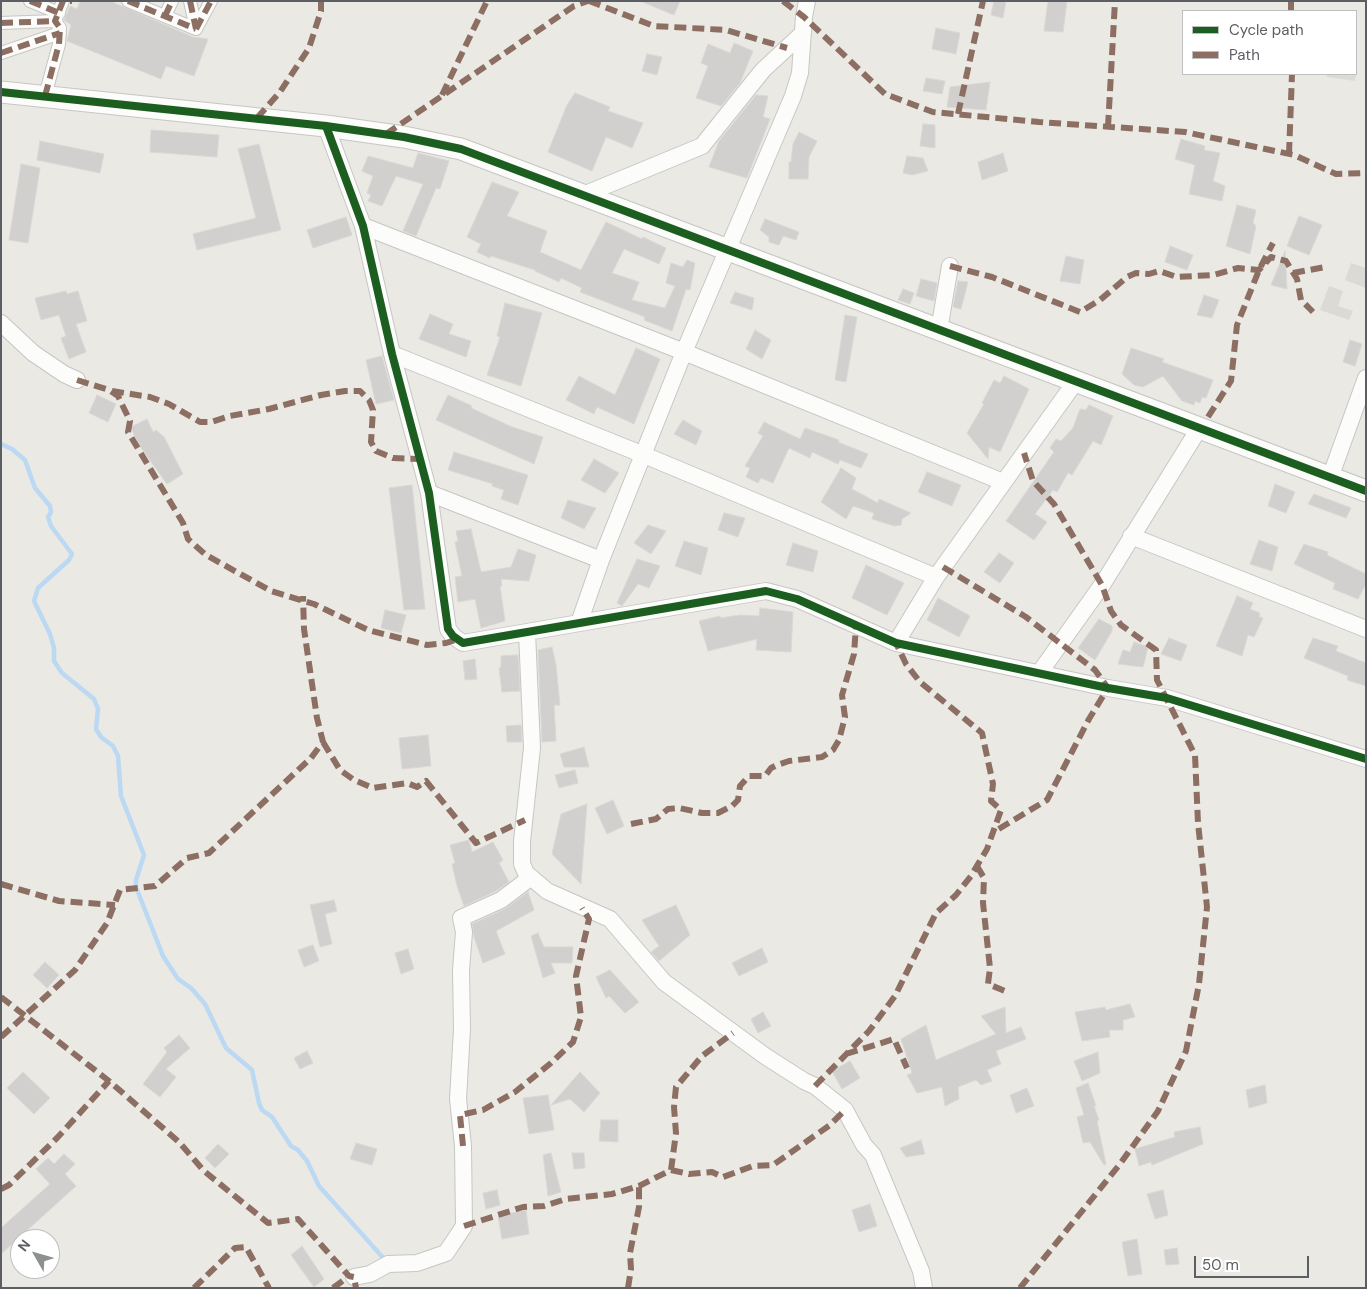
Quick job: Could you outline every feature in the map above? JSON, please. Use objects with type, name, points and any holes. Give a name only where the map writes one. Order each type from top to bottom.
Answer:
[{"type":"street","points":[[30,1],[62,10]]},
{"type":"street","points":[[165,16],[172,1]]},
{"type":"street","points":[[190,1],[196,29]]},
{"type":"street","points":[[196,29],[211,1]]},
{"type":"street","points":[[578,623],[601,560],[684,352],[793,96],[800,73],[807,1]]},
{"type":"street","points":[[138,3],[196,29]]},
{"type":"street","points":[[1,23],[62,10]]},
{"type":"street","points":[[1,53],[62,10]]},
{"type":"street","points":[[46,96],[62,10]]},
{"type":"street","points":[[583,195],[702,146],[763,70],[803,33]]},
{"type":"street","points":[[1,92],[326,126],[404,137],[461,150],[729,249],[1366,491]]},
{"type":"street","points":[[326,126],[363,226],[392,354],[430,493],[448,629],[453,636],[463,643],[766,591],[797,599],[896,643],[1040,672],[1108,688],[1167,698],[1366,760]]},
{"type":"street","points":[[363,226],[684,352],[1003,482]]},
{"type":"street","points":[[939,330],[950,266]]},
{"type":"street","points":[[1,323],[33,353],[64,374],[77,380]]},
{"type":"street","points":[[392,354],[644,455],[936,577]]},
{"type":"street","points":[[1330,478],[1366,378]]},
{"type":"street","points":[[896,643],[936,577],[1076,381]]},
{"type":"street","points":[[1040,672],[1102,585],[1200,427]]},
{"type":"street","points":[[430,493],[601,560]]},
{"type":"street","points":[[1131,536],[1366,629]]},
{"type":"street","points":[[526,632],[532,748],[522,841],[522,864],[526,873],[547,891],[610,919],[664,982],[765,1056],[815,1086],[845,1110],[864,1144],[873,1155],[921,1270],[924,1288]]},
{"type":"street","points":[[354,1277],[370,1274],[388,1264],[417,1263],[446,1253],[464,1226],[464,1146],[458,1099],[462,1038],[464,932],[461,918],[501,900],[530,878]]},
{"type":"shaded area","points":[[1326,75],[1356,75],[1355,81],[1327,77]]},
{"type":"shaded area","points":[[1351,263],[1366,268],[1366,288],[1345,280]]},
{"type":"shaded area","points":[[1329,286],[1343,291],[1338,306],[1353,311],[1349,320],[1320,310]]},
{"type":"building","points":[[80,1],[110,1],[193,37],[208,39],[194,76],[166,66],[161,79],[67,41],[71,25],[64,20],[70,6],[77,9]]},
{"type":"building","points":[[640,1],[680,1],[674,15]]},
{"type":"building","points":[[994,1],[1006,1],[1003,18],[991,15]]},
{"type":"building","points":[[1048,1],[1067,1],[1063,32],[1044,31]]},
{"type":"building","points":[[936,28],[960,33],[956,54],[932,49]]},
{"type":"building","points":[[734,43],[753,51],[740,83],[721,106],[696,98],[708,66],[701,63],[708,44],[730,53]]},
{"type":"building","points":[[647,54],[662,57],[657,75],[642,71]]},
{"type":"building","points":[[926,78],[945,81],[942,94],[923,91]]},
{"type":"building","points":[[990,82],[986,110],[947,107],[950,87]]},
{"type":"building","points":[[575,93],[610,107],[608,111],[643,123],[632,148],[606,137],[592,171],[548,152],[567,105]]},
{"type":"building","points":[[756,95],[768,96],[763,117],[770,119],[747,178],[709,167],[719,141]]},
{"type":"building","points":[[923,124],[935,125],[935,148],[920,146]]},
{"type":"building","points":[[151,130],[219,135],[217,157],[150,152]]},
{"type":"building","points":[[799,132],[817,141],[809,157],[808,179],[789,179],[789,162],[791,162],[793,144]]},
{"type":"building","points":[[1181,139],[1205,146],[1204,150],[1220,153],[1213,181],[1225,186],[1222,201],[1189,194],[1195,165],[1175,159]]},
{"type":"building","points":[[40,141],[104,154],[100,173],[37,160]]},
{"type":"building","points":[[259,144],[281,230],[197,250],[193,234],[256,218],[238,149]]},
{"type":"building","points":[[418,153],[449,161],[440,189],[436,188],[416,236],[403,231],[423,184],[396,176],[382,206],[368,201],[371,195],[367,193],[373,176],[362,171],[368,156],[413,168]]},
{"type":"building","points":[[1003,153],[1008,171],[982,180],[978,162]]},
{"type":"building","points":[[907,156],[923,158],[928,171],[912,175],[903,173]]},
{"type":"building","points":[[21,164],[40,168],[28,243],[9,240]]},
{"type":"building","points":[[492,182],[519,192],[507,216],[547,231],[540,252],[581,270],[606,222],[666,248],[659,264],[624,249],[612,273],[639,282],[632,300],[665,308],[675,286],[666,283],[671,263],[683,267],[687,260],[695,263],[690,290],[686,289],[672,331],[644,320],[645,317],[580,292],[582,288],[561,278],[559,282],[535,270],[491,256],[490,258],[477,252],[481,244],[467,237]]},
{"type":"building","points":[[1237,205],[1256,210],[1253,223],[1256,226],[1250,254],[1226,246]]},
{"type":"building","points":[[1299,216],[1322,225],[1309,255],[1287,246]]},
{"type":"building","points":[[346,217],[352,235],[313,248],[307,230]]},
{"type":"building","points":[[765,219],[799,232],[796,240],[783,236],[779,245],[769,242],[769,237],[760,230]]},
{"type":"building","points":[[1170,246],[1193,255],[1187,270],[1165,262]]},
{"type":"building","points":[[1285,251],[1287,289],[1271,285]]},
{"type":"building","points":[[1066,256],[1084,260],[1080,284],[1060,281]]},
{"type":"building","points":[[921,279],[937,283],[934,301],[916,296]]},
{"type":"building","points":[[958,281],[968,282],[961,309],[953,307]]},
{"type":"building","points":[[903,289],[914,293],[910,304],[898,300]]},
{"type":"building","points":[[66,291],[67,294],[78,291],[87,321],[76,324],[86,352],[69,359],[61,338],[66,336],[59,315],[41,320],[35,298]]},
{"type":"building","points":[[735,292],[754,298],[752,310],[730,303]]},
{"type":"building","points":[[1204,295],[1219,300],[1212,318],[1197,315]]},
{"type":"building","points":[[505,303],[542,313],[521,386],[487,375],[500,337],[497,336]]},
{"type":"building","points":[[430,314],[453,324],[449,334],[471,341],[466,357],[419,339]]},
{"type":"building","points":[[845,315],[857,317],[846,382],[835,380]]},
{"type":"building","points":[[755,330],[771,340],[762,359],[746,349]]},
{"type":"building","points":[[1350,340],[1362,344],[1355,366],[1343,362]]},
{"type":"building","points":[[636,348],[660,359],[634,424],[597,407],[594,414],[566,400],[579,376],[615,395]]},
{"type":"building","points":[[1131,348],[1164,359],[1162,362],[1213,380],[1206,398],[1202,397],[1200,403],[1195,401],[1194,405],[1182,401],[1163,376],[1143,387],[1134,385],[1122,374]]},
{"type":"building","points":[[382,356],[394,400],[376,404],[366,360]]},
{"type":"building","points":[[1004,376],[1029,389],[1000,452],[989,447],[988,459],[967,433],[984,404],[982,403],[994,380],[1000,383]]},
{"type":"building","points":[[97,395],[116,404],[108,422],[89,413]]},
{"type":"building","points":[[448,395],[512,427],[543,437],[534,464],[436,420]]},
{"type":"building","points":[[1089,405],[1113,416],[1101,445],[1093,441],[1072,475],[1068,473],[1057,492],[1053,490],[1035,514],[1047,522],[1034,540],[1006,521],[1054,452],[1050,448],[1056,439],[1061,441],[1073,428],[1080,409],[1086,410]]},
{"type":"building","points":[[147,419],[153,432],[156,430],[164,437],[183,474],[167,484],[137,442],[131,427]]},
{"type":"building","points":[[683,420],[702,431],[696,445],[674,434]]},
{"type":"building","points":[[764,422],[800,439],[805,428],[839,440],[838,442],[868,454],[861,468],[840,460],[838,464],[812,452],[810,458],[789,448],[773,483],[761,478],[758,483],[746,477],[750,468],[745,466],[763,436],[758,433]]},
{"type":"building","points":[[454,452],[528,475],[518,505],[501,499],[504,490],[492,486],[493,484],[448,470]]},
{"type":"building","points":[[594,459],[619,473],[605,493],[581,480]]},
{"type":"building","points":[[841,468],[856,478],[852,489],[878,503],[879,499],[911,513],[902,519],[901,525],[894,526],[872,519],[874,513],[853,506],[846,519],[821,502]]},
{"type":"building","points":[[927,472],[961,485],[952,506],[918,492]]},
{"type":"building","points":[[1275,484],[1295,492],[1286,513],[1268,506]]},
{"type":"building","points":[[412,485],[425,609],[404,610],[389,488]]},
{"type":"building","points":[[1314,494],[1351,508],[1346,518],[1308,504]]},
{"type":"building","points":[[568,500],[596,508],[584,529],[561,518]]},
{"type":"building","points":[[724,513],[745,518],[738,537],[718,530]]},
{"type":"building","points":[[648,525],[666,531],[651,554],[634,543]]},
{"type":"building","points":[[471,529],[481,572],[511,567],[518,549],[536,555],[529,581],[501,579],[502,586],[500,586],[505,621],[481,628],[475,599],[458,602],[455,577],[462,576],[455,542],[458,541],[456,531]]},
{"type":"building","points":[[1259,540],[1278,547],[1272,571],[1250,564]]},
{"type":"building","points":[[684,541],[708,548],[701,575],[675,566]]},
{"type":"building","points":[[793,543],[818,551],[813,572],[786,565]]},
{"type":"building","points":[[1304,544],[1328,552],[1327,555],[1366,574],[1366,584],[1358,599],[1333,589],[1335,583],[1294,564]]},
{"type":"building","points":[[999,553],[1014,563],[1000,583],[984,572]]},
{"type":"building","points":[[637,559],[660,566],[649,588],[638,584],[622,606],[617,603]]},
{"type":"building","points":[[866,565],[904,583],[887,615],[852,598]]},
{"type":"building","points":[[1237,596],[1253,603],[1250,609],[1260,613],[1259,617],[1263,618],[1254,637],[1248,635],[1242,656],[1216,646]]},
{"type":"building","points":[[938,598],[970,616],[959,637],[927,620]]},
{"type":"building","points":[[760,608],[793,612],[791,652],[756,650],[757,639],[708,651],[699,621],[720,616],[720,618],[740,615],[759,616]]},
{"type":"building","points":[[385,610],[406,615],[401,633],[381,628]]},
{"type":"building","points":[[1099,619],[1112,626],[1112,631],[1095,660],[1078,648]]},
{"type":"building","points":[[1169,638],[1187,645],[1181,661],[1161,654]]},
{"type":"building","points":[[1313,638],[1338,646],[1336,651],[1366,663],[1366,686],[1347,680],[1348,676],[1304,658]]},
{"type":"building","points":[[1134,642],[1148,647],[1143,667],[1118,664],[1123,650],[1130,652]]},
{"type":"building","points":[[552,647],[556,665],[560,705],[554,705],[556,741],[542,742],[538,650]]},
{"type":"building","points":[[518,655],[520,691],[502,692],[499,668],[501,667],[501,656]]},
{"type":"building","points":[[475,659],[477,679],[465,680],[463,661]]},
{"type":"building","points":[[521,725],[522,742],[507,742],[506,726]]},
{"type":"building","points":[[428,735],[431,766],[402,769],[399,738]]},
{"type":"building","points":[[584,747],[589,767],[564,767],[560,754]]},
{"type":"building","points":[[575,770],[578,783],[559,788],[555,775]]},
{"type":"building","points":[[613,800],[624,826],[607,834],[595,808]]},
{"type":"building","points":[[587,804],[581,884],[552,854],[561,814]]},
{"type":"building","points":[[469,840],[472,852],[493,842],[503,860],[499,863],[509,882],[496,891],[464,906],[457,886],[452,864],[455,863],[450,845]]},
{"type":"building","points":[[528,892],[534,910],[496,931],[505,954],[483,963],[474,937],[472,924],[505,909]]},
{"type":"building","points":[[334,900],[337,911],[325,914],[332,944],[320,947],[310,905]]},
{"type":"building","points":[[676,905],[690,935],[659,961],[651,952],[659,946],[642,920]]},
{"type":"building","points":[[538,933],[544,947],[573,947],[572,963],[551,963],[555,973],[543,978],[531,936]]},
{"type":"building","points":[[313,945],[319,961],[304,967],[298,950]]},
{"type":"building","points":[[762,948],[768,962],[739,976],[732,963]]},
{"type":"building","points":[[408,949],[414,969],[401,974],[395,953]]},
{"type":"building","points":[[45,962],[59,975],[47,988],[33,975]]},
{"type":"building","points":[[610,970],[639,1002],[625,1013],[609,996],[606,998],[596,977]]},
{"type":"building","points":[[1130,1004],[1135,1017],[1123,1020],[1123,1030],[1109,1030],[1110,1037],[1082,1041],[1075,1012],[1105,1007],[1106,1010]]},
{"type":"building","points":[[1005,1007],[1006,1033],[1021,1027],[1026,1039],[996,1051],[1001,1064],[987,1070],[992,1081],[981,1085],[976,1080],[958,1087],[959,1099],[945,1106],[942,1087],[917,1093],[907,1075],[912,1073],[901,1039],[926,1025],[936,1060],[996,1034],[981,1016]]},
{"type":"building","points":[[763,1012],[771,1026],[758,1033],[751,1019]]},
{"type":"building","points":[[179,1035],[190,1048],[166,1069],[176,1077],[160,1097],[143,1084],[167,1052],[164,1048]]},
{"type":"building","points":[[307,1051],[313,1063],[300,1069],[294,1058]]},
{"type":"building","points":[[1098,1052],[1100,1073],[1082,1081],[1074,1061]]},
{"type":"building","points":[[850,1061],[860,1078],[842,1089],[832,1071]]},
{"type":"building","points":[[23,1072],[50,1098],[34,1114],[7,1088]]},
{"type":"building","points":[[580,1072],[600,1093],[584,1112],[570,1099],[551,1105]]},
{"type":"building","points":[[1088,1083],[1099,1120],[1097,1121],[1106,1164],[1104,1165],[1090,1142],[1083,1143],[1077,1117],[1084,1115],[1076,1088]]},
{"type":"building","points":[[1265,1085],[1267,1103],[1249,1108],[1246,1090]]},
{"type":"building","points":[[1027,1088],[1034,1106],[1016,1113],[1010,1095]]},
{"type":"building","points":[[548,1095],[554,1130],[529,1134],[523,1098]]},
{"type":"building","points":[[601,1120],[618,1120],[618,1142],[599,1141]]},
{"type":"building","points":[[1200,1127],[1203,1144],[1152,1165],[1151,1162],[1139,1166],[1135,1149],[1175,1137],[1174,1132]]},
{"type":"building","points":[[921,1140],[925,1154],[906,1157],[900,1148]]},
{"type":"building","points":[[356,1143],[377,1149],[372,1165],[350,1159]]},
{"type":"building","points":[[218,1144],[229,1154],[215,1168],[205,1158]]},
{"type":"building","points":[[551,1153],[561,1192],[548,1196],[543,1155]]},
{"type":"building","points":[[572,1153],[584,1153],[585,1168],[574,1169]]},
{"type":"building","points":[[64,1154],[75,1164],[65,1174],[76,1186],[29,1229],[10,1229],[10,1246],[1,1254],[1,1228],[50,1184],[36,1169],[48,1158],[54,1164]]},
{"type":"building","points":[[497,1190],[500,1205],[486,1209],[483,1193]]},
{"type":"building","points":[[1163,1190],[1168,1215],[1155,1219],[1147,1194]]},
{"type":"building","points":[[870,1204],[877,1226],[859,1232],[852,1210]]},
{"type":"building","points":[[526,1210],[529,1234],[502,1239],[498,1216]]},
{"type":"building","points":[[1137,1239],[1142,1274],[1128,1276],[1122,1242]]},
{"type":"building","points":[[302,1246],[324,1279],[314,1287],[291,1255]]},
{"type":"building","points":[[1177,1248],[1179,1264],[1166,1265],[1164,1250]]},
{"type":"waterway","points":[[1,444],[12,449],[25,460],[35,488],[50,506],[51,512],[48,517],[51,526],[72,554],[69,560],[38,588],[34,601],[50,634],[54,648],[54,661],[62,673],[94,699],[98,709],[96,729],[101,737],[113,746],[118,756],[121,796],[144,855],[136,880],[136,887],[163,956],[178,979],[191,988],[205,1004],[226,1048],[252,1070],[262,1110],[272,1117],[291,1146],[298,1150],[307,1161],[319,1186],[386,1261]]},
{"type":"marked path","points":[[30,1],[59,13]]},
{"type":"marked path","points":[[45,96],[59,44],[60,28],[55,21],[63,1]]},
{"type":"marked path","points":[[128,1],[196,29]]},
{"type":"marked path","points":[[165,16],[172,1]]},
{"type":"marked path","points":[[190,1],[196,29]]},
{"type":"marked path","points":[[196,29],[211,1]]},
{"type":"marked path","points":[[257,118],[280,92],[309,48],[321,11],[321,1]]},
{"type":"marked path","points":[[442,95],[487,1]]},
{"type":"marked path","points":[[386,134],[574,6],[588,1]]},
{"type":"marked path","points":[[589,1],[654,26],[726,30],[787,48]]},
{"type":"marked path","points":[[783,1],[804,17],[885,94],[933,112],[1039,122],[1185,132],[1294,155],[1336,174],[1366,173]]},
{"type":"marked path","points":[[958,114],[983,1]]},
{"type":"marked path","points":[[1108,127],[1115,1]]},
{"type":"marked path","points":[[1291,1],[1291,10]]},
{"type":"marked path","points":[[1,23],[55,21]]},
{"type":"marked path","points":[[1,53],[60,33]]},
{"type":"marked path","points":[[1289,154],[1292,75]]},
{"type":"marked path","points":[[1208,417],[1231,381],[1237,325],[1259,270],[1273,243]]},
{"type":"marked path","points":[[950,266],[992,277],[1080,312],[1100,300],[1127,277],[1136,273],[1149,274],[1159,271],[1177,277],[1213,275],[1238,268],[1259,270],[1271,257],[1286,261],[1297,279],[1301,300],[1313,312]]},
{"type":"marked path","points":[[1293,273],[1325,267]]},
{"type":"marked path","points":[[77,380],[109,390],[118,396],[130,421],[128,432],[183,523],[188,539],[206,555],[271,591],[314,604],[368,630],[427,645],[446,643],[458,639]]},
{"type":"marked path","points":[[112,391],[150,397],[169,404],[200,422],[211,422],[321,395],[345,391],[360,391],[369,400],[373,410],[371,442],[376,451],[393,458],[420,459]]},
{"type":"marked path","points":[[1020,1288],[1120,1164],[1158,1111],[1186,1051],[1199,984],[1207,907],[1198,823],[1195,755],[1157,680],[1156,650],[1121,625],[1111,611],[1102,585],[1054,504],[1033,481],[1024,453]]},
{"type":"marked path","points":[[943,567],[1026,617],[1095,670],[1108,688],[1089,719],[1047,800],[992,833]]},
{"type":"marked path","points":[[1,1037],[75,970],[107,923],[120,890],[155,886],[187,858],[209,853],[311,758],[323,742],[317,718],[304,629],[303,596]]},
{"type":"marked path","points":[[631,824],[656,819],[668,809],[679,808],[702,813],[718,813],[732,806],[738,800],[740,786],[749,776],[765,776],[771,768],[777,765],[789,761],[822,757],[833,750],[839,740],[845,717],[842,695],[854,654],[856,626]]},
{"type":"marked path","points":[[815,1086],[869,1031],[895,996],[936,913],[956,895],[971,876],[987,849],[1001,810],[991,801],[993,784],[982,733],[920,682],[906,664],[896,643]]},
{"type":"marked path","points":[[323,742],[340,770],[354,780],[373,788],[407,783],[417,787],[426,781],[476,843],[525,820]]},
{"type":"marked path","points":[[977,866],[984,878],[983,903],[990,968],[988,984],[1005,991]]},
{"type":"marked path","points":[[1,884],[59,901],[115,905]]},
{"type":"marked path","points":[[463,1146],[460,1115],[483,1110],[515,1092],[551,1063],[573,1042],[581,1017],[576,976],[589,919],[582,908]]},
{"type":"marked path","points":[[1,997],[109,1081],[179,1142],[204,1171],[268,1223],[298,1219],[349,1276],[354,1277],[356,1288]]},
{"type":"marked path","points":[[464,1226],[523,1207],[544,1206],[566,1199],[612,1194],[639,1186],[671,1170],[676,1133],[674,1107],[676,1087],[702,1056],[733,1033]]},
{"type":"marked path","points":[[846,1054],[894,1039],[907,1068]]},
{"type":"marked path","points":[[1,1189],[9,1185],[57,1138],[109,1081]]},
{"type":"marked path","points":[[671,1170],[689,1174],[712,1172],[723,1177],[753,1166],[773,1165],[830,1125],[845,1110]]},
{"type":"marked path","points":[[628,1288],[631,1269],[630,1253],[639,1207],[639,1186]]},
{"type":"marked path","points":[[194,1288],[235,1248],[246,1247],[269,1288]]},
{"type":"marked path","points":[[333,1288],[349,1276]]},
{"type":"cycle path","points":[[1,92],[326,126],[404,137],[461,149],[1366,491]]},
{"type":"cycle path","points":[[326,126],[363,226],[392,354],[429,493],[448,629],[453,636],[463,643],[766,591],[797,599],[896,643],[1108,688],[1167,698],[1366,759]]}]
